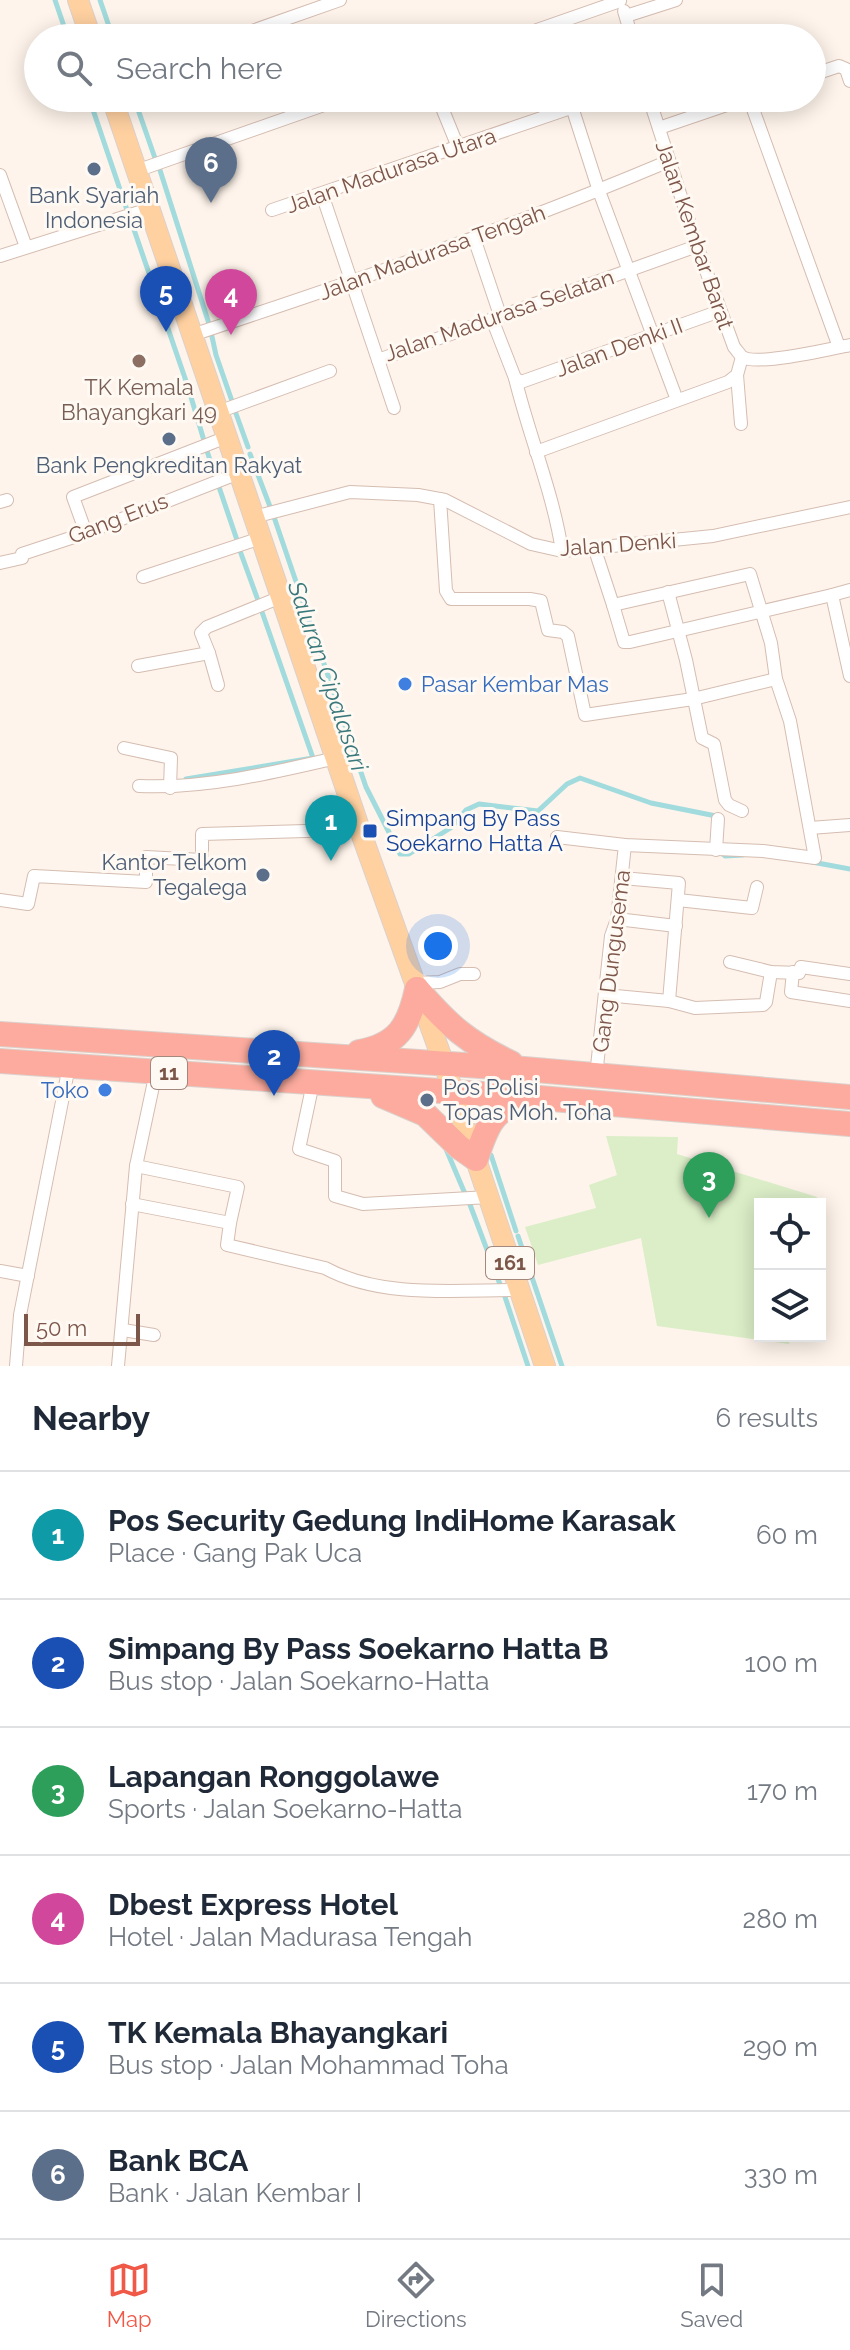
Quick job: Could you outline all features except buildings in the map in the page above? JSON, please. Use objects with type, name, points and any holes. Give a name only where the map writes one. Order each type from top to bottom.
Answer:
[{"type":"highway","points":[[335,1056],[370,1050],[395,1038],[408,1018],[416,986]]},
{"type":"highway","points":[[416,986],[466,1040],[524,1069]]},
{"type":"highway","name":"11","points":[[0,1034],[524,1069],[850,1097]]},
{"type":"highway","name":"11","points":[[0,1061],[528,1097],[850,1124]]},
{"type":"highway","points":[[338,1084],[412,1106],[476,1159],[484,1133],[495,1115],[528,1097]]},
{"type":"main road","points":[[78,0],[86,24]]},
{"type":"main road","name":"161","points":[[117,112],[239,473],[267,513],[261,538],[359,827],[444,1064],[545,1366]]},
{"type":"street","points":[[272,24],[340,0]]},
{"type":"street","points":[[553,24],[620,0],[628,24]]},
{"type":"street","points":[[626,16],[676,0]]},
{"type":"street","points":[[826,71],[843,66],[850,81]]},
{"type":"street","points":[[136,171],[304,112]]},
{"type":"street","points":[[444,112],[458,147]]},
{"type":"street","name":"Jalan Madurasa Utara","points":[[272,210],[558,112]]},
{"type":"street","points":[[574,112],[599,191],[677,400]]},
{"type":"street","name":"Jalan Kembar Barat","points":[[654,112],[720,311],[734,347],[742,357],[776,358],[844,346]]},
{"type":"street","points":[[659,128],[706,112]]},
{"type":"street","points":[[753,112],[844,346]]},
{"type":"street","name":"Jalan Madurasa Tengah","points":[[192,335],[474,238],[669,161]]},
{"type":"street","points":[[0,175],[26,247]]},
{"type":"street","name":"Jalan Madurasa Selatan","points":[[322,194],[378,360],[697,246]]},
{"type":"street","points":[[0,256],[149,209]]},
{"type":"street","points":[[474,238],[553,502],[562,551]]},
{"type":"street","name":"Jalan Denki II","points":[[517,380],[720,311]]},
{"type":"street","points":[[741,424],[737,375],[742,357]]},
{"type":"street","points":[[378,360],[394,408]]},
{"type":"street","points":[[218,412],[330,371]]},
{"type":"street","points":[[536,452],[728,382],[737,375]]},
{"type":"street","points":[[86,533],[73,497],[227,437]]},
{"type":"street","name":"Gang Erus","points":[[0,563],[22,558],[22,554],[86,533],[239,473]]},
{"type":"street","name":"Jalan Denki","points":[[267,513],[350,492],[418,495],[440,499],[531,544],[562,551],[713,536],[850,507]]},
{"type":"street","points":[[440,499],[446,591],[449,597],[541,601],[548,630],[568,636],[585,715],[693,699],[776,679]]},
{"type":"street","points":[[143,577],[261,538]]},
{"type":"street","points":[[595,550],[624,642],[762,613],[850,590]]},
{"type":"street","points":[[557,837],[625,845],[763,851],[815,858],[790,721],[776,679],[771,643],[749,573],[613,605]]},
{"type":"street","points":[[668,592],[702,738],[714,744],[725,800],[742,811]]},
{"type":"street","points":[[832,595],[850,676]]},
{"type":"street","points":[[218,685],[201,633],[207,627],[281,597]]},
{"type":"street","points":[[138,666],[209,653]]},
{"type":"street","points":[[124,748],[171,758],[170,788]]},
{"type":"street","points":[[139,786],[170,788],[336,758]]},
{"type":"street","points":[[718,819],[719,850]]},
{"type":"street","points":[[810,828],[850,825]]},
{"type":"street","points":[[0,900],[28,904],[34,876],[146,882],[146,857],[202,860],[202,834],[359,827]]},
{"type":"street","name":"Gang Dungusema","points":[[596,1076],[611,936],[617,919],[625,845]]},
{"type":"street","points":[[622,878],[679,883],[669,1001]]},
{"type":"street","points":[[678,900],[752,908],[757,887]]},
{"type":"street","points":[[617,919],[676,926]]},
{"type":"street","points":[[730,962],[771,972],[799,973],[801,967],[850,974]]},
{"type":"street","points":[[605,995],[669,1001],[695,1008],[763,1005],[771,972]]},
{"type":"street","points":[[793,972],[791,992],[850,1001]]},
{"type":"street","points":[[416,986],[440,982],[460,974],[474,974]]},
{"type":"street","points":[[16,1366],[20,1315],[69,1066]]},
{"type":"street","points":[[118,1366],[136,1166],[156,1072]]},
{"type":"street","points":[[313,1083],[299,1149],[335,1161],[335,1196],[363,1204],[489,1197]]},
{"type":"street","points":[[136,1166],[238,1187],[227,1245],[325,1268],[336,1275],[375,1285],[422,1290],[520,1290]]},
{"type":"street","points":[[132,1204],[230,1223]]},
{"type":"street","points":[[0,1271],[28,1276]]},
{"type":"street","points":[[123,1330],[154,1335]]},
{"type":"green space","points":[[606,1136],[678,1137],[677,1154],[817,1197],[754,1198],[754,1339],[657,1326],[641,1238],[538,1265],[525,1227],[596,1208],[589,1185],[617,1175]]},
{"type":"waterway","points":[[55,0],[63,24]]},
{"type":"waterway","name":"Saluran Cipalasari","points":[[100,0],[108,24]]},
{"type":"waterway","points":[[94,112],[128,213]]},
{"type":"waterway","name":"Saluran Cipalasari","points":[[139,112],[156,161]]},
{"type":"waterway","name":"Saluran Cipalasari","points":[[159,167],[210,327]]},
{"type":"waterway","points":[[130,218],[186,381]]},
{"type":"waterway","name":"Saluran Cipalasari","points":[[211,332],[233,404]]},
{"type":"waterway","points":[[188,387],[205,444]]},
{"type":"waterway","name":"Saluran Cipalasari","points":[[234,408],[248,447]]},
{"type":"waterway","points":[[206,448],[216,478]]},
{"type":"waterway","name":"Saluran Cipalasari","points":[[250,454],[366,787],[400,854],[409,854],[452,827],[466,810],[479,804],[538,811],[567,784],[580,778],[651,803],[716,816]]},
{"type":"waterway","points":[[218,484],[238,543]]},
{"type":"waterway","points":[[239,548],[259,603]]},
{"type":"waterway","points":[[186,779],[313,758],[261,609]]},
{"type":"waterway","name":"Saluran Cipalasari","points":[[720,851],[725,856],[743,855]]},
{"type":"waterway","name":"Saluran Cipalasari","points":[[812,862],[850,869]]},
{"type":"waterway","points":[[446,1149],[466,1196]]},
{"type":"waterway","points":[[491,1155],[516,1231]]},
{"type":"waterway","points":[[469,1202],[501,1287]]},
{"type":"waterway","points":[[518,1236],[562,1366]]},
{"type":"waterway","points":[[504,1294],[528,1366]]},
{"type":"place","name":"Bank Syariah Indonesia","points":[[94,169]]},
{"type":"place","name":"Bank BCA","points":[[211,203]]},
{"type":"place","name":"TK Kemala Bhayangkari","points":[[166,332]]},
{"type":"place","name":"Dbest Express Hotel","points":[[231,335]]},
{"type":"place","name":"TK Kemala Bhayangkari 49","points":[[139,361]]},
{"type":"place","name":"Bank Pengkreditan Rakyat","points":[[169,439]]},
{"type":"place","name":"Pasar Kembar Mas","points":[[405,684]]},
{"type":"place","name":"Simpang By Pass Soekarno Hatta A","points":[[370,831]]},
{"type":"place","name":"Pos Security Gedung IndiHome Karasak","points":[[331,861]]},
{"type":"place","name":"Kantor Telkom Tegalega","points":[[263,875]]},
{"type":"place","name":"Toko","points":[[105,1090]]},
{"type":"place","name":"Simpang By Pass Soekarno Hatta B","points":[[274,1096]]},
{"type":"place","name":"Pos Polisi Topas Moh. Toha","points":[[427,1100]]},
{"type":"place","name":"Lapangan Ronggolawe","points":[[709,1218]]}]
